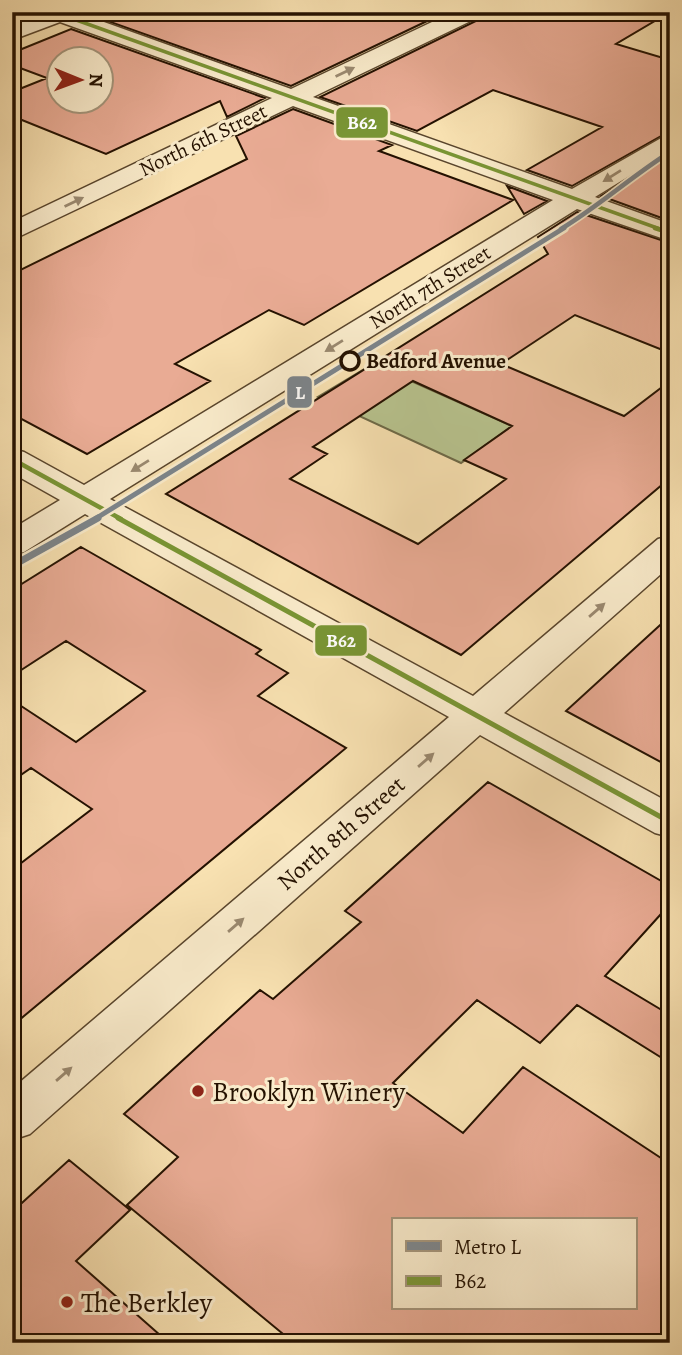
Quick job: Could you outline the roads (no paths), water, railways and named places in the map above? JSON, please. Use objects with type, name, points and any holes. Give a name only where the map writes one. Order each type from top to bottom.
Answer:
[{"type":"street","name":"North 6th Street","points":[[12,232],[471,12]]},
{"type":"street","points":[[12,33],[59,13],[670,233]]},
{"type":"street","name":"North 7th Street","points":[[12,544],[670,140]]},
{"type":"street","points":[[12,459],[670,822]]},
{"type":"street","name":"North 8th Street","points":[[12,1119],[670,547]]},
{"type":"metro line","name":"L","points":[[12,566],[59,542],[587,213],[626,180],[670,152]]},
{"type":"place","name":"Bedford Avenue","points":[[350,361]]},
{"type":"place","name":"Brooklyn Winery","points":[[198,1091]]},
{"type":"place","name":"The Berkley","points":[[67,1302]]}]
